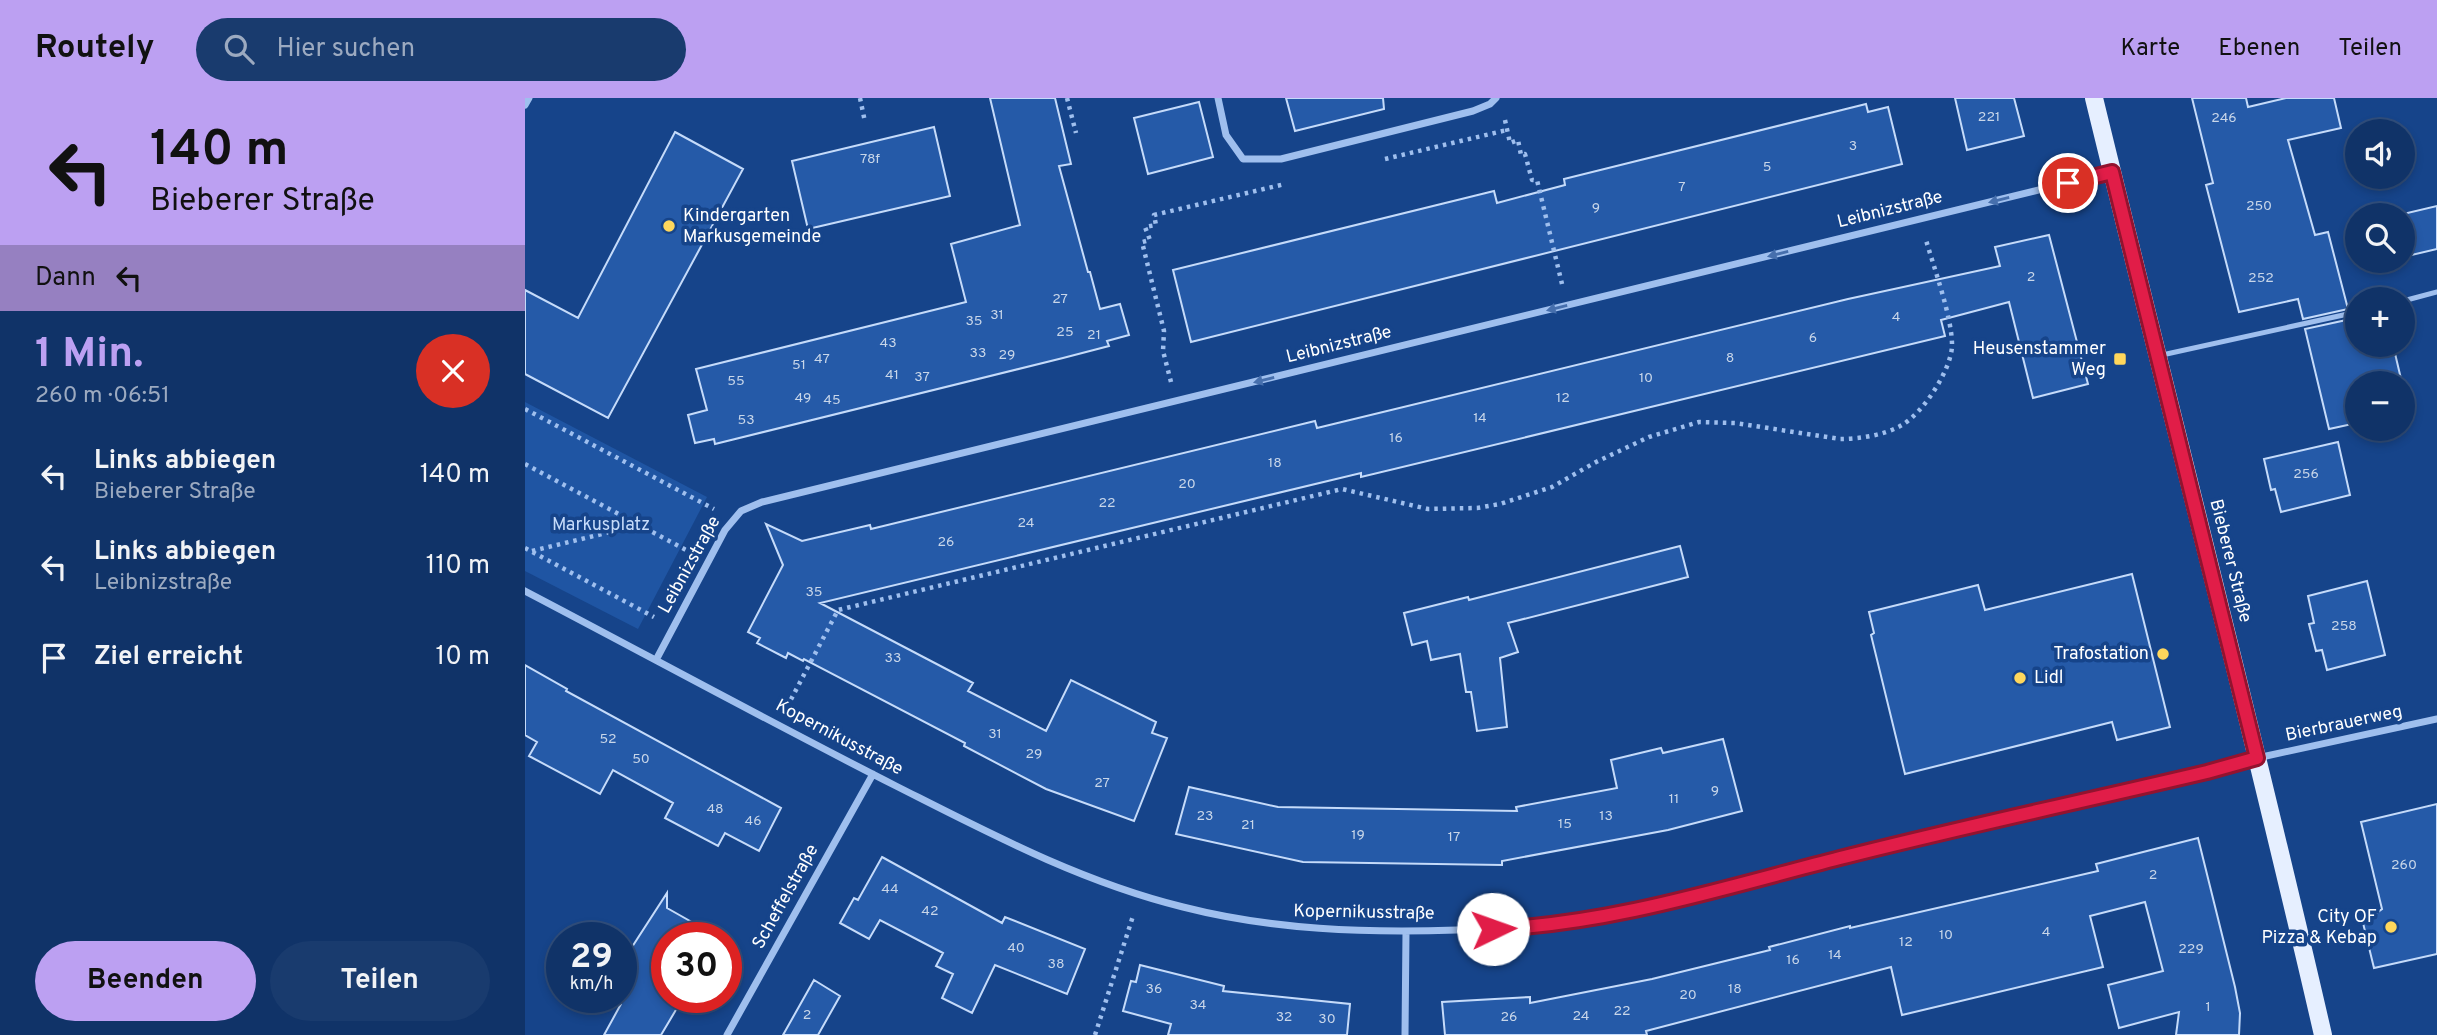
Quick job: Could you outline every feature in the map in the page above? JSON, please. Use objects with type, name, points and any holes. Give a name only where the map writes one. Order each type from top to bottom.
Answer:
[{"type":"main road","name":"Bieberer Straße","points":[[2095,98],[2323,1035]]},
{"type":"street","points":[[525,105],[529,98]]},
{"type":"street","points":[[1218,98],[1226,135],[1243,159],[1281,159],[1473,111],[1490,104],[1496,98]]},
{"type":"street","name":"Leibnizstraße","points":[[656,660],[707,562],[733,519],[741,511],[762,502],[2112,172]]},
{"type":"street","name":"Kopernikusstraße","points":[[525,591],[873,774],[1051,862],[1140,895],[1211,914],[1277,926],[1406,932],[1514,928],[1573,922],[1624,912],[2257,758]]},
{"type":"street","name":"Bierbrauerweg","points":[[2257,758],[2437,719]]},
{"type":"street","name":"Scheffelstraße","points":[[727,1035],[873,774]]},
{"type":"street","points":[[1405,1035],[1406,932]]},
{"type":"lane","points":[[2415,298],[2437,292]]},
{"type":"lane","points":[[2157,356],[2345,315]]},
{"type":"path","points":[[860,98],[865,122]]},
{"type":"path","points":[[1067,98],[1076,133]]},
{"type":"path","points":[[1503,115],[1510,143],[1518,141],[1521,155],[1525,154],[1532,180],[1537,180],[1568,305]]},
{"type":"path","points":[[1379,161],[1507,130]]},
{"type":"path","points":[[1176,401],[1163,351],[1164,331],[1142,242],[1150,240],[1145,227],[1156,225],[1154,215],[1286,183]]},
{"type":"path","points":[[778,724],[838,611],[1342,489],[1428,509],[1477,508],[1500,504],[1537,494],[1567,481],[1596,462],[1649,437],[1699,422],[1735,423],[1850,439],[1903,425],[1934,391],[1945,370],[1952,346],[1949,324],[1921,219]]},
{"type":"path","points":[[525,409],[733,519]]},
{"type":"path","points":[[525,464],[707,562]]},
{"type":"path","points":[[531,552],[639,525]]},
{"type":"path","points":[[525,548],[673,627]]},
{"type":"path","points":[[1095,1035],[1140,895]]},
{"type":"green space","name":"Markusplatz","points":[[525,402],[707,497],[638,629],[525,571]]},
{"type":"building","points":[[990,98],[1055,98],[1071,164],[1059,166],[1088,272],[1100,309],[1120,304],[1129,335],[1107,341],[1109,346],[1063,358],[715,444],[714,439],[695,443],[688,415],[707,410],[696,369],[966,302],[951,244],[1020,225]]},
{"type":"building","points":[[1286,98],[1383,98],[1384,109],[1295,131]]},
{"type":"building","points":[[1955,98],[2014,98],[2024,136],[1967,150]]},
{"type":"building","points":[[2192,98],[2246,98],[2248,107],[2286,98],[2334,98],[2341,128],[2288,140],[2315,235],[2328,232],[2345,297],[2345,310],[2303,319],[2298,299],[2239,312],[2206,185],[2213,183]]},
{"type":"building","points":[[1199,102],[1213,157],[1148,174],[1134,118]]},
{"type":"building","points":[[1866,104],[1868,112],[1888,107],[1902,164],[1191,342],[1173,270],[1494,191],[1497,203],[1565,185],[1564,179]]},
{"type":"building","points":[[934,127],[950,196],[808,229],[792,161]]},
{"type":"building","name":"Kindergarten Markusgemeinde","points":[[675,132],[743,169],[608,418],[525,374],[525,290],[578,318]]},
{"type":"building","points":[[2437,206],[2437,249],[2415,254],[2415,211]]},
{"type":"building","points":[[2049,235],[2088,384],[2033,398],[2009,302],[1941,320],[1945,336],[1361,477],[1361,473],[820,603],[973,683],[968,691],[1046,731],[1071,680],[1156,722],[1152,733],[1167,738],[1134,821],[1046,789],[964,746],[965,743],[804,659],[803,661],[788,653],[786,658],[757,643],[760,638],[748,632],[783,565],[766,524],[802,541],[870,525],[871,529],[1315,421],[1317,428],[1848,299],[2000,266],[1995,247]]},
{"type":"building","points":[[2345,320],[2345,357],[2396,357],[2399,371],[2345,371],[2345,426],[2329,429],[2305,329]]},
{"type":"building","points":[[2338,442],[2350,495],[2281,512],[2275,489],[2271,490],[2264,459]]},
{"type":"building","points":[[1680,546],[1688,577],[1508,623],[1518,652],[1500,658],[1507,727],[1477,731],[1471,692],[1466,692],[1460,654],[1431,660],[1427,641],[1412,645],[1404,613],[1468,597],[1469,600]]},
{"type":"building","name":"Lidl","points":[[2132,574],[2170,727],[2117,740],[2112,722],[1905,774],[1871,635],[1874,633],[1869,612],[1978,585],[1985,610]]},
{"type":"building","points":[[2367,581],[2385,655],[2327,670],[2322,650],[2316,651],[2309,624],[2314,623],[2308,596]]},
{"type":"building","points":[[525,665],[567,689],[566,691],[781,808],[759,851],[725,833],[718,846],[665,818],[673,803],[613,770],[600,794],[529,756],[537,742],[525,735]]},
{"type":"building","points":[[1723,739],[1742,811],[1668,830],[1502,861],[1502,865],[1303,862],[1176,834],[1189,787],[1278,807],[1517,811],[1516,807],[1617,788],[1611,760],[1661,748],[1663,753]]},
{"type":"building","points":[[2437,804],[2437,954],[2374,968],[2363,923],[2382,909],[2361,822]]},
{"type":"building","points":[[2198,838],[2235,987],[2240,1013],[2239,1035],[2176,1035],[2179,1012],[2119,1028],[2108,985],[2163,971],[2145,902],[2090,916],[2103,967],[1902,1015],[1891,967],[1646,1031],[1647,1035],[1445,1035],[1442,1002],[1530,997],[1530,1003],[1652,979],[1770,950],[1769,947],[1850,926],[2098,871],[2096,864]]},
{"type":"building","points":[[882,857],[1002,923],[1005,917],[1085,949],[1067,994],[995,965],[972,1013],[942,998],[953,974],[936,966],[943,953],[880,920],[869,939],[840,923],[854,898],[858,900]]},
{"type":"building","points":[[667,893],[667,908],[692,922],[651,922],[651,1013],[674,1013],[661,1035],[604,1035],[616,1013],[637,1013],[637,939]]},
{"type":"building","points":[[1140,965],[1224,986],[1223,991],[1350,1004],[1347,1035],[1168,1035],[1171,1024],[1123,1011],[1131,981],[1136,982]]},
{"type":"building","points":[[814,980],[840,996],[818,1035],[783,1035]]},
{"type":"place","name":"Kindergarten Markusgemeinde","points":[[669,226]]},
{"type":"place","name":"Heusenstammer Weg","points":[[2120,359]]},
{"type":"place","name":"Trafostation","points":[[2163,654]]},
{"type":"place","name":"Lidl","points":[[2020,678]]},
{"type":"place","name":"City OF Pizza & Kebap","points":[[2391,927]]},
{"type":"route","points":[[1493,929],[1560,924],[1624,912],[2257,758],[2112,172],[2068,183]]}]
